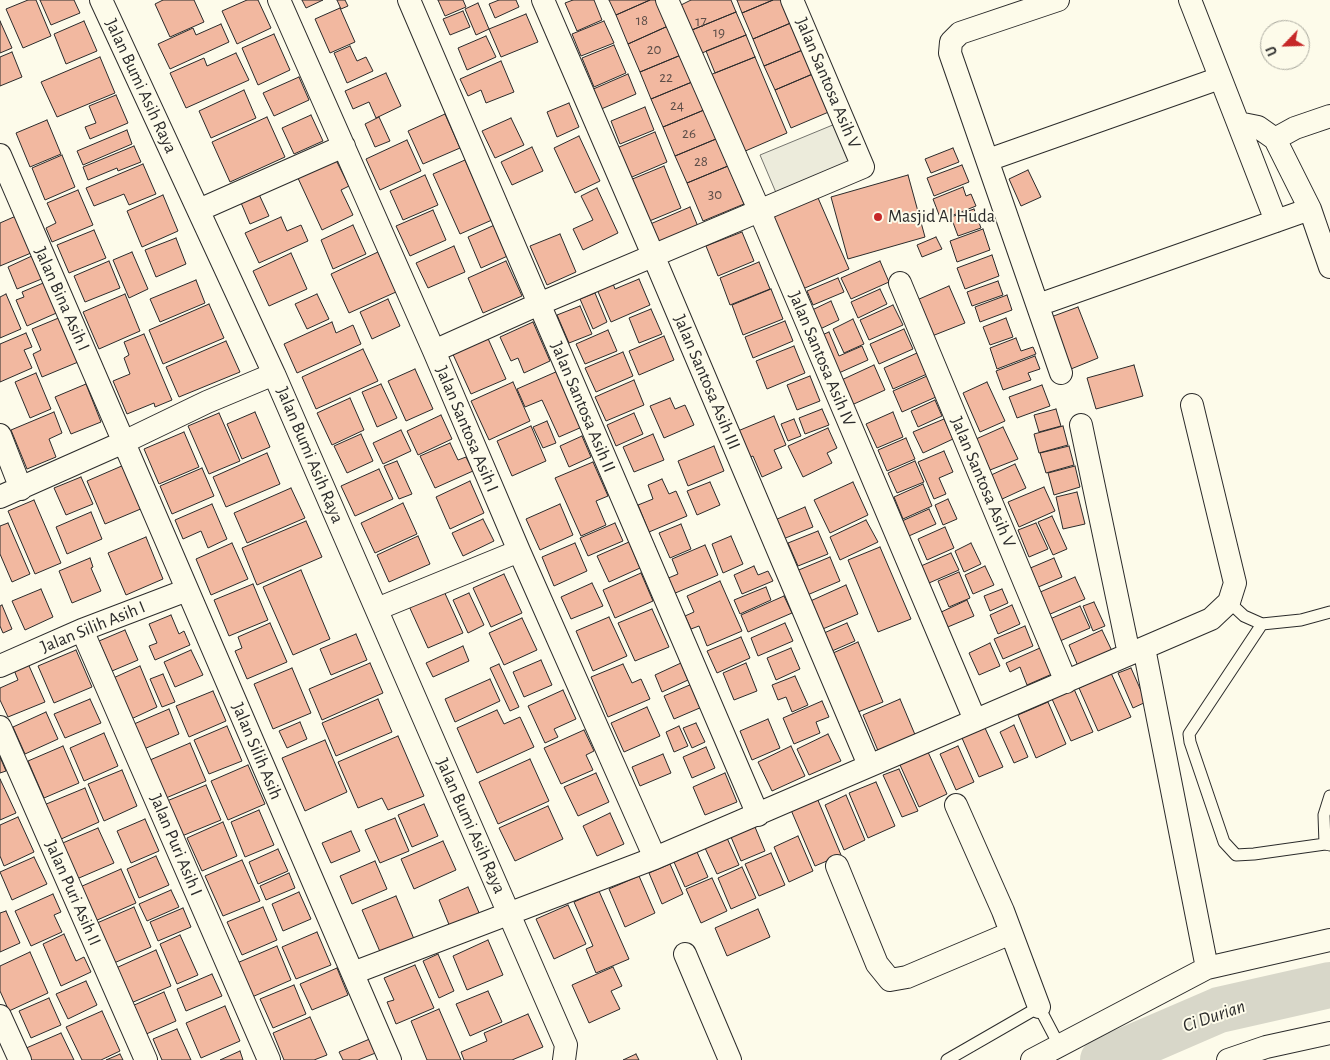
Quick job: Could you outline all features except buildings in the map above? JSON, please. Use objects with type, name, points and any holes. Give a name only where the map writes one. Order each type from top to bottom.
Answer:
[{"type":"street","name":"Jalan Bumi Asih Raya","points":[[101,0],[274,374],[510,913],[566,1045],[564,1060]]},
{"type":"street","name":"Jalan Santosa Asih I","points":[[279,0],[655,858]]},
{"type":"street","name":"Jalan Santosa Asih II","points":[[409,0],[758,815]]},
{"type":"street","name":"Jalan Santosa Asih III","points":[[543,0],[869,766]]},
{"type":"street","name":"Jalan Santosa Asih IV","points":[[667,0],[760,212],[975,720]]},
{"type":"street","name":"Jalan Santosa Asih V","points":[[760,212],[863,167],[792,0]]},
{"type":"street","points":[[1058,0],[960,33],[951,42],[950,53],[1061,373]]},
{"type":"street","points":[[1190,0],[1276,221]]},
{"type":"street","points":[[988,160],[1220,78]]},
{"type":"street","points":[[1275,139],[1296,128],[1330,116]]},
{"type":"street","points":[[1238,123],[1258,127],[1275,139],[1310,209],[1328,257]]},
{"type":"street","points":[[199,210],[344,146]]},
{"type":"street","name":"Jalan Bina Asih I","points":[[0,155],[124,442]]},
{"type":"street","points":[[1038,305],[1310,209]]},
{"type":"street","points":[[434,352],[653,255],[760,212]]},
{"type":"street","name":"Jalan Santosa Asih V","points":[[900,283],[1066,682]]},
{"type":"street","points":[[0,497],[124,442],[206,402],[274,374]]},
{"type":"street","points":[[353,973],[655,858],[1211,619],[1229,602],[1234,583],[1192,405]]},
{"type":"street","points":[[1081,425],[1137,651],[1207,968]]},
{"type":"street","points":[[0,435],[21,489]]},
{"type":"street","name":"Jalan Silih Asih","points":[[124,442],[390,1060]]},
{"type":"street","points":[[376,609],[519,551]]},
{"type":"street","name":"Jalan Silih Asih I","points":[[0,666],[82,630],[187,590]]},
{"type":"street","name":"Jalan Puri Asih I","points":[[82,630],[269,1060]]},
{"type":"street","name":"Jalan Puri Asih II","points":[[0,726],[146,1060]]},
{"type":"street","points":[[956,805],[1011,933],[1039,1008]]},
{"type":"street","points":[[837,866],[877,964],[890,980],[907,977],[1011,933]]},
{"type":"street","points":[[1032,1060],[1207,968],[1330,940]]},
{"type":"street","points":[[685,954],[730,1060]]},
{"type":"street","points":[[0,1016],[20,1060]]},
{"type":"street","points":[[1228,1060],[1266,1047],[1330,1032]]},
{"type":"lane","points":[[1229,602],[1244,616],[1262,624],[1301,620],[1330,612]]},
{"type":"lane","points":[[1262,624],[1189,734],[1190,742],[1224,842],[1236,855],[1327,844],[1324,815],[1330,796]]},
{"type":"lane","points":[[947,1060],[1039,1008],[1059,1045]]},
{"type":"shaded area","points":[[840,122],[857,162],[777,195],[760,155]]},
{"type":"waterway","name":"Ci Durian","points":[[1103,1060],[1219,1010],[1330,985]]},
{"type":"place","name":"Masjid Al Huda","points":[[878,217]]}]
